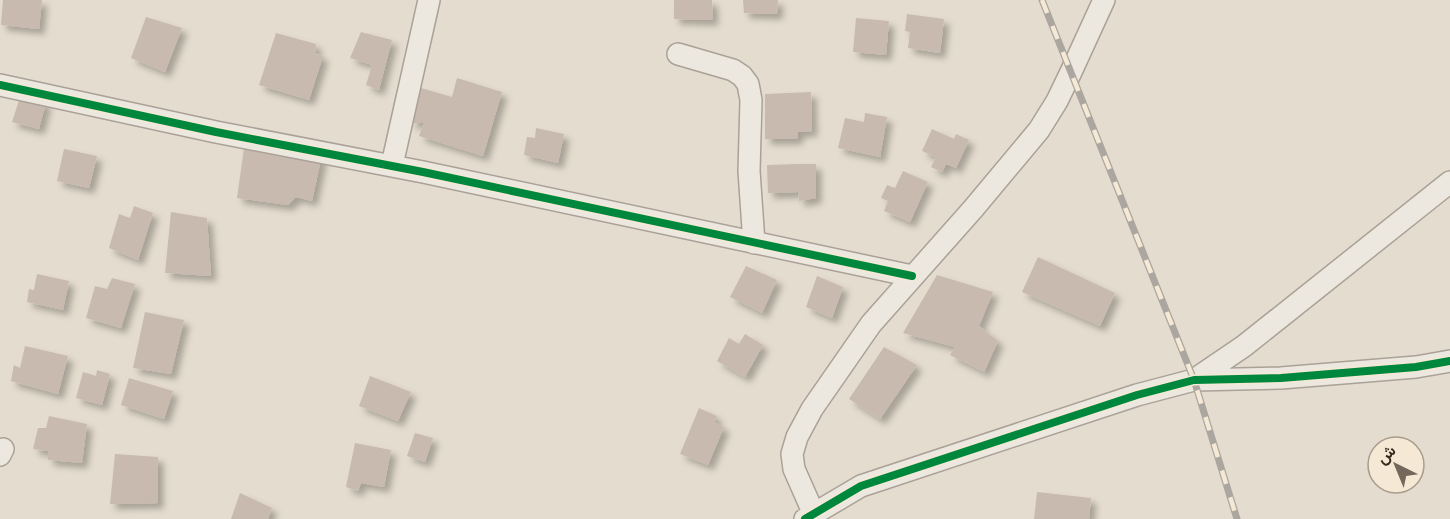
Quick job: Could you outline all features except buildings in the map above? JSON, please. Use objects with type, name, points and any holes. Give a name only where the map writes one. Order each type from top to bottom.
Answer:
[{"type":"street","points":[[392,165],[429,0]]},
{"type":"street","points":[[1104,0],[1057,101],[1039,130],[973,209],[871,324],[812,409],[797,438],[792,454],[794,469],[809,516],[861,486],[1137,395],[1194,380],[1281,378],[1416,367],[1450,361]]},
{"type":"street","points":[[678,54],[733,70],[742,76],[747,84],[751,100],[749,171],[754,243]]},
{"type":"street","points":[[0,85],[216,132],[392,165],[912,276]]},
{"type":"street","points":[[1194,380],[1244,346],[1450,182]]},
{"type":"railway","points":[[1042,0],[1194,380],[1237,519]]},
{"type":"cycle path","points":[[0,85],[912,276]]},
{"type":"cycle path","points":[[805,519],[861,486],[1137,395],[1194,380],[1281,378],[1416,367],[1450,361]]}]
